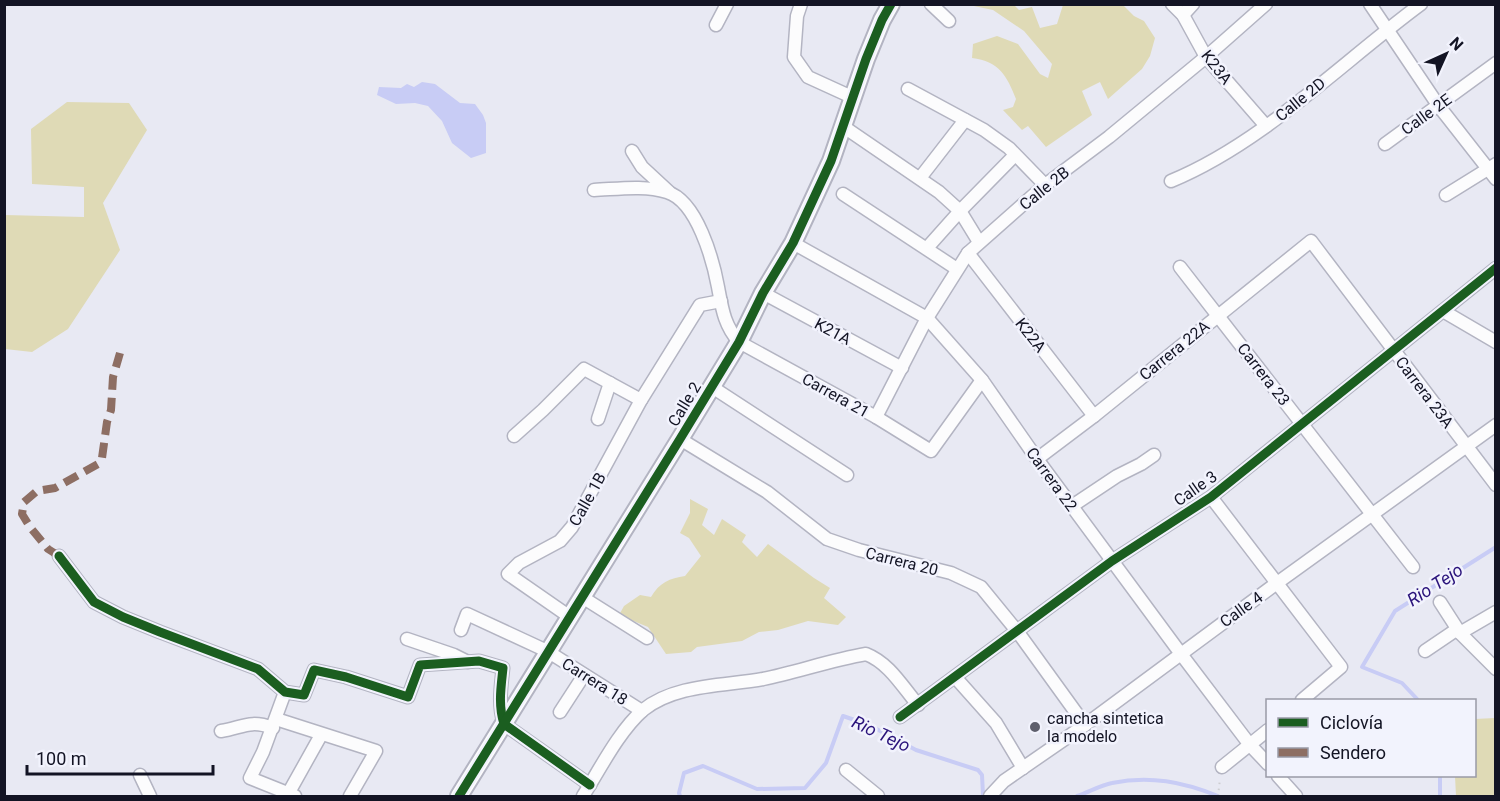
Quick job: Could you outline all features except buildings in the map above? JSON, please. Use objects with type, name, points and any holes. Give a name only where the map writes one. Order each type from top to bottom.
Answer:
[{"type":"street","points":[[716,25],[727,4]]},
{"type":"street","points":[[801,4],[797,16],[794,57],[808,77],[854,98]]},
{"type":"street","name":"Calle 2","points":[[459,796],[739,342],[763,293],[793,243],[811,207],[844,127],[878,29],[891,4]]},
{"type":"street","points":[[931,4],[949,21]]},
{"type":"street","name":"K23A","points":[[1172,4],[1183,15],[1206,57],[1266,126]]},
{"type":"street","points":[[1183,15],[1193,4]]},
{"type":"street","name":"Calle 2B","points":[[876,417],[927,318],[968,253],[1045,185],[1109,137],[1266,4]]},
{"type":"street","points":[[1370,4],[1438,105],[1493,171],[1446,195]]},
{"type":"street","name":"Calle 2D","points":[[1171,180],[1202,168],[1266,126],[1421,4]]},
{"type":"street","name":"Calle 2E","points":[[1385,144],[1496,63]]},
{"type":"street","points":[[908,89],[984,129],[1015,154],[1045,185]]},
{"type":"street","points":[[920,178],[965,120]]},
{"type":"street","points":[[844,127],[920,178],[960,211],[979,242]]},
{"type":"street","points":[[632,151],[642,167],[687,207],[697,223],[714,267],[728,330],[739,342]]},
{"type":"street","points":[[927,248],[1015,154]]},
{"type":"street","points":[[594,190],[640,188],[669,192]]},
{"type":"street","points":[[843,194],[957,269]]},
{"type":"street","name":"Carrera 22A","points":[[1037,459],[1094,416],[1311,241]]},
{"type":"street","name":"Carrera 23A","points":[[1311,241],[1496,485]]},
{"type":"street","name":"Carrera 22","points":[[793,243],[927,318],[982,380],[1037,459],[1181,654],[1250,745],[1266,762]]},
{"type":"street","name":"K22A","points":[[968,253],[1094,416]]},
{"type":"street","name":"Carrera 23","points":[[1180,267],[1413,567]]},
{"type":"street","name":"Calle 3","points":[[900,717],[1112,561],[1211,497],[1496,268]]},
{"type":"street","name":"K21A","points":[[763,293],[902,368]]},
{"type":"street","points":[[514,436],[584,369],[641,400],[700,306],[721,301]]},
{"type":"street","points":[[1443,311],[1496,342]]},
{"type":"street","name":"Carrera 21","points":[[739,342],[876,417],[932,451],[982,380]]},
{"type":"street","points":[[598,418],[610,383]]},
{"type":"street","points":[[711,387],[847,475]]},
{"type":"street","name":"Calle 1B","points":[[570,616],[508,574],[519,563],[560,541],[572,527],[641,400]]},
{"type":"street","name":"Calle 4","points":[[990,796],[1004,781],[1085,725],[1371,514],[1496,425]]},
{"type":"street","name":"Carrera 20","points":[[680,439],[767,492],[826,539],[859,550],[951,573],[981,587],[1085,725]]},
{"type":"street","points":[[1072,506],[1154,455]]},
{"type":"street","points":[[1211,497],[1341,667],[1303,699]]},
{"type":"street","points":[[59,556],[94,602],[160,632],[258,669],[285,692],[304,695],[314,670],[346,677],[408,697],[420,665],[479,661],[504,668],[500,700],[500,712],[504,724],[590,785]]},
{"type":"street","points":[[582,597],[647,638]]},
{"type":"street","points":[[1440,602],[1458,632],[1496,669]]},
{"type":"street","points":[[1425,651],[1496,612]]},
{"type":"street","name":"Carrera 18","points":[[461,630],[467,614],[547,651],[642,711]]},
{"type":"street","points":[[407,639],[454,655],[469,663]]},
{"type":"street","points":[[583,796],[627,728],[642,711],[656,700],[680,693],[736,681],[762,679],[866,654],[877,658],[887,666],[918,705]]},
{"type":"street","points":[[560,712],[584,675]]},
{"type":"street","points":[[955,677],[996,723],[1023,768]]},
{"type":"street","points":[[285,692],[250,778],[291,795],[321,735]]},
{"type":"street","points":[[220,731],[247,723],[265,725],[274,723],[376,751],[350,796]]},
{"type":"street","points":[[1222,767],[1266,732]]},
{"type":"street","points":[[846,770],[878,796]]},
{"type":"street","points":[[140,775],[150,796]]},
{"type":"street","points":[[1279,777],[1296,796]]},
{"type":"path","points":[[1218,796],[1222,767]]},
{"type":"shaded area","points":[[969,5],[1014,5],[1019,10],[1032,7],[1040,28],[1057,24],[1063,5],[1123,5],[1134,16],[1144,21],[1155,38],[1150,56],[1142,69],[1108,99],[1100,82],[1082,91],[1092,115],[1046,147],[1028,126],[1022,130],[1003,110],[1013,107],[1016,99],[1013,91],[1001,71],[995,66],[989,62],[972,58],[973,44],[997,36],[1018,44],[1040,74],[1048,78],[1052,64],[1024,31],[993,10]]},
{"type":"shaded area","points":[[67,102],[129,103],[147,130],[103,203],[120,250],[68,329],[32,352],[5,349],[5,215],[84,217],[84,187],[32,184],[31,129]]},
{"type":"shaded area","points":[[690,499],[708,509],[702,525],[714,535],[722,519],[746,535],[742,542],[757,557],[768,544],[830,588],[824,598],[846,617],[838,625],[808,621],[778,630],[759,632],[742,641],[697,647],[691,652],[666,654],[648,627],[619,615],[624,606],[640,595],[651,597],[665,582],[685,576],[701,556],[689,538],[680,533],[690,513]]},
{"type":"shaded area","points":[[1495,718],[1495,796],[1456,796],[1455,777],[1476,777],[1476,719]]},
{"type":"water","points":[[422,82],[435,84],[460,103],[475,104],[486,123],[486,153],[471,158],[452,143],[442,121],[428,106],[415,103],[396,104],[377,95],[379,87],[401,88],[407,84],[414,87]]},
{"type":"waterway","name":"Rio Tejo","points":[[1417,699],[1402,683],[1362,667],[1395,611],[1496,547]]},
{"type":"waterway","name":"Rio Tejo","points":[[680,796],[684,773],[703,766],[757,789],[805,788],[826,763],[843,716],[869,725],[916,750],[978,770],[982,775],[983,795],[985,796]]},
{"type":"waterway","name":"Rio Tejo","points":[[1440,777],[1440,796]]},
{"type":"waterway","name":"Rio Tejo","points":[[1077,796],[1108,784],[1140,780],[1166,781],[1218,796]]},
{"type":"marked path","points":[[59,556],[48,549],[30,527],[22,514],[24,502],[37,491],[55,488],[98,464],[102,458],[111,410],[113,377],[120,353]]},
{"type":"cycle path","points":[[459,796],[739,342],[763,293],[793,243],[831,161],[866,59],[891,4]]},
{"type":"cycle path","points":[[900,717],[1112,561],[1211,497],[1496,268]]},
{"type":"cycle path","points":[[59,556],[94,602],[123,617],[258,669],[285,692],[304,695],[314,670],[346,677],[408,697],[420,665],[479,661],[503,668],[501,703],[504,724],[590,785]]},
{"type":"place","name":"cancha sintetica la modelo","points":[[1035,727]]}]
